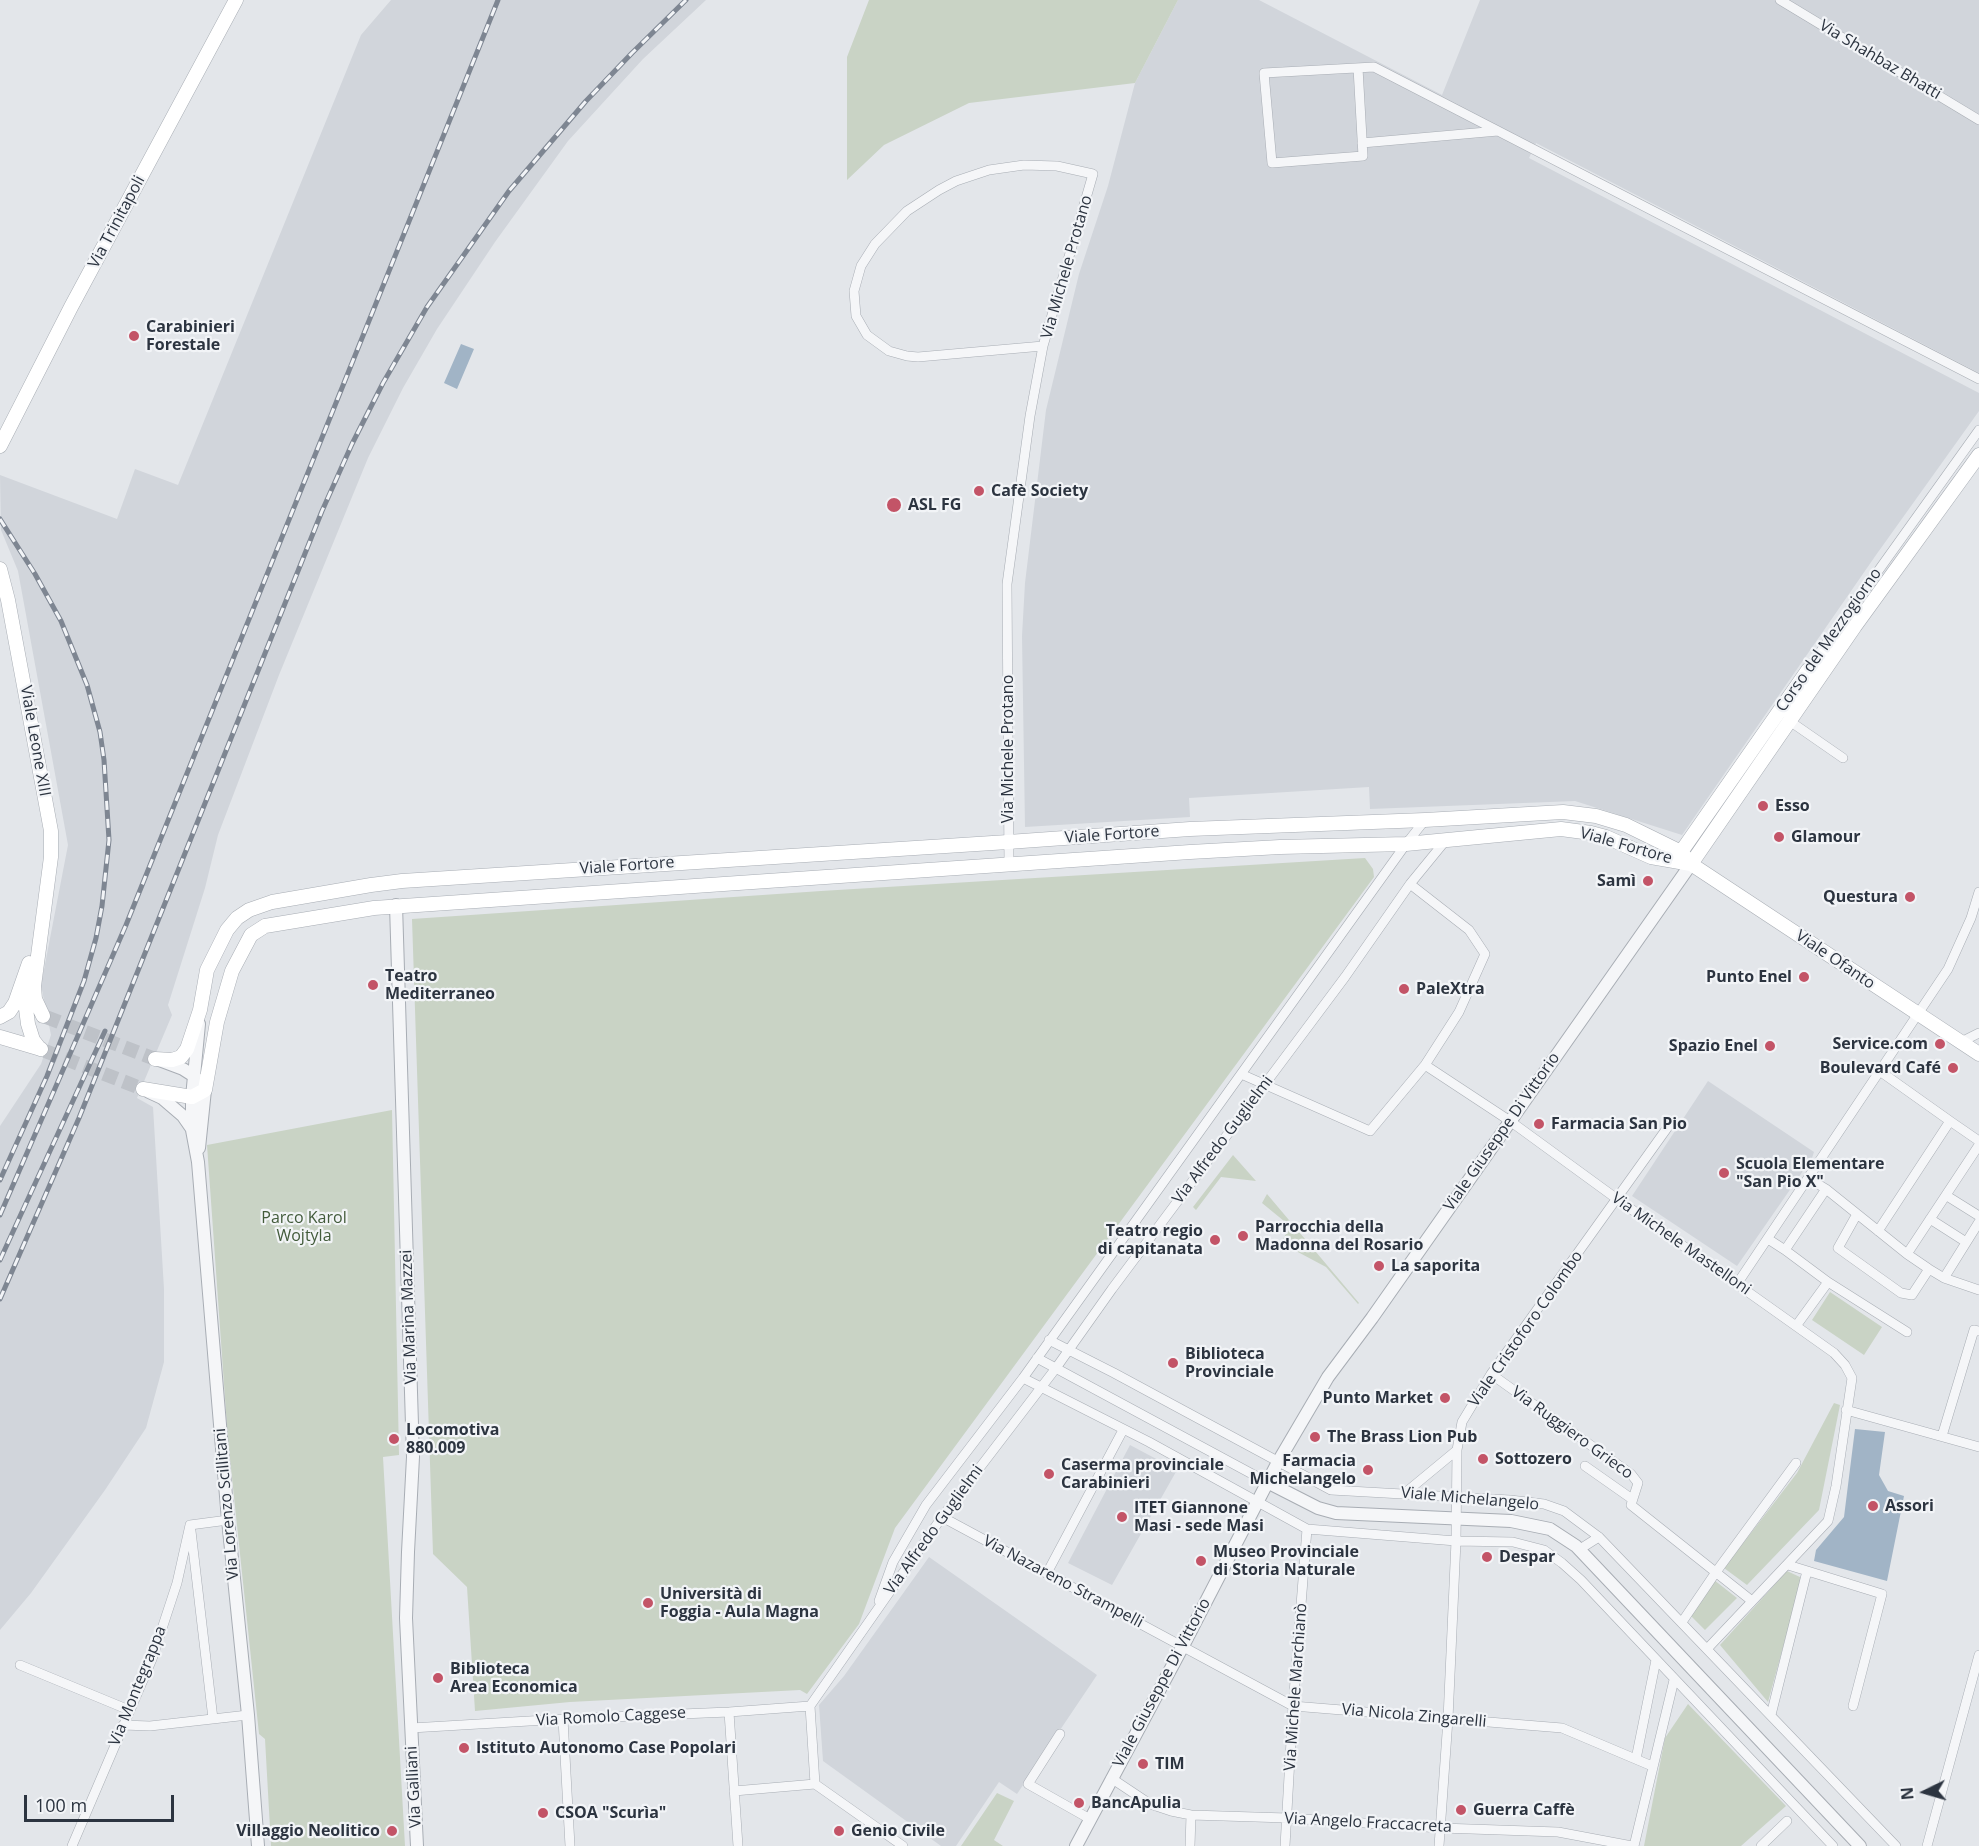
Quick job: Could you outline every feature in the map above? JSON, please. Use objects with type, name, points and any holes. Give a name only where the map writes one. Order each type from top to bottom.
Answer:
[{"type":"main road","name":"Via Trinitapoli","points":[[0,446],[71,307],[236,0]]},
{"type":"main road","name":"Corso del Mezzogiorno","points":[[1691,864],[1856,626],[1979,455]]},
{"type":"main road","name":"Viale Leone XIII","points":[[0,569],[4,601],[51,831],[51,857],[42,914],[34,993],[37,1005],[45,1017],[26,1015]]},
{"type":"main road","points":[[1808,670],[1856,626]]},
{"type":"main road","name":"Corso del Mezzogiorno","points":[[1681,852],[1808,670]]},
{"type":"main road","name":"Viale Fortore","points":[[200,1010],[207,970],[227,930],[237,918],[249,910],[272,903],[402,881],[1190,829],[1425,820],[1540,812],[1576,813],[1626,825],[1681,852],[1691,864]]},
{"type":"main road","points":[[1190,829],[1190,852]]},
{"type":"main road","name":"Viale Fortore","points":[[205,1090],[217,1022],[232,971],[251,935],[265,926],[283,922],[396,905],[1009,866],[1190,852],[1406,844],[1561,830],[1591,833],[1606,837],[1651,857],[1691,864]]},
{"type":"main road","name":"Viale Ofanto","points":[[1691,864],[1871,985],[1979,1054]]},
{"type":"main road","points":[[396,905],[402,895],[402,881]]},
{"type":"main road","name":"Viale Leone XIII","points":[[0,1036],[42,1050],[33,1040],[26,1015],[31,950],[42,914]]},
{"type":"main road","name":"Viale Leone XIII","points":[[0,1018],[9,1012],[15,1003],[29,963]]},
{"type":"main road","points":[[155,1059],[172,1060],[181,1057],[187,1049],[200,1010]]},
{"type":"main road","points":[[0,1018],[26,1015]]},
{"type":"main road","points":[[142,1089],[192,1097],[205,1090]]},
{"type":"street","name":"Via Shahbaz Bhatti","points":[[1780,0],[1979,120]]},
{"type":"street","points":[[1358,68],[1363,156],[1272,163],[1264,73],[1374,67],[1979,379]]},
{"type":"street","points":[[1362,142],[1498,131]]},
{"type":"street","name":"Via Michele Protano","points":[[1009,866],[1007,584],[1030,416],[1043,346],[1093,174],[1057,166],[1024,165],[989,170],[956,181],[923,200],[898,219],[875,244],[861,266],[854,291],[856,316],[867,335],[889,351],[918,357],[1043,346]]},
{"type":"street","name":"Corso del Mezzogiorno","points":[[1808,670],[1979,430]]},
{"type":"street","points":[[1856,626],[1887,558]]},
{"type":"street","points":[[1791,722],[1843,758]]},
{"type":"street","name":"Via Alfredo Guglielmi","points":[[874,1614],[893,1562],[926,1505],[1023,1378],[1048,1340],[1425,820]]},
{"type":"street","name":"Via Alfredo Guglielmi","points":[[810,1706],[942,1517],[1056,1368],[1319,1009],[1345,977],[1410,884],[1446,840]]},
{"type":"street","name":"Viale Giuseppe Di Vittorio","points":[[1076,1846],[1183,1646],[1267,1482],[1328,1377],[1372,1318],[1691,864]]},
{"type":"street","points":[[1241,1074],[1370,1131],[1425,1065],[1459,1012],[1485,954],[1469,930],[1410,884]]},
{"type":"street","points":[[1737,1284],[1948,969],[1971,918],[1979,892]]},
{"type":"street","name":"Via Marina Mazzei","points":[[396,905],[413,1457],[406,1618],[411,1728]]},
{"type":"street","name":"Viale Fortore","points":[[198,1162],[192,1130],[192,1097],[200,1010]]},
{"type":"street","points":[[1961,1042],[1979,1033]]},
{"type":"street","points":[[155,1059],[183,1069],[194,1076],[205,1090],[198,1162]]},
{"type":"street","name":"Via Michele Mastelloni","points":[[1425,1065],[1510,1120],[1617,1200],[1833,1353],[1845,1365],[1852,1378],[1836,1486],[1828,1521],[1707,1649]]},
{"type":"street","points":[[1881,1072],[1950,1121],[1978,1149],[1907,1254]]},
{"type":"street","points":[[142,1089],[162,1098],[183,1116],[192,1130]]},
{"type":"street","points":[[1878,1231],[1950,1121]]},
{"type":"street","name":"Viale Cristoforo Colombo","points":[[1439,1846],[1448,1719],[1456,1541],[1457,1450],[1462,1422],[1491,1374],[1670,1124]]},
{"type":"street","name":"Via Lorenzo Scillitani","points":[[198,1162],[258,1846]]},
{"type":"street","points":[[1808,1178],[1929,1269],[1944,1278],[1979,1290]]},
{"type":"street","points":[[1785,1250],[1826,1190]]},
{"type":"street","points":[[1947,1196],[1979,1216]]},
{"type":"street","points":[[1857,1214],[1838,1248],[1901,1293],[1912,1295],[1929,1269]]},
{"type":"street","points":[[1930,1219],[1966,1242]]},
{"type":"street","points":[[1944,1278],[1979,1222]]},
{"type":"street","points":[[1767,1239],[1828,1282],[1907,1332]]},
{"type":"street","points":[[1796,1326],[1828,1282]]},
{"type":"street","points":[[1942,1436],[1974,1330],[1979,1331]]},
{"type":"street","name":"Viale Michelangelo","points":[[1048,1340],[1331,1490],[1510,1500],[1544,1504],[1564,1511],[1599,1537],[1896,1846]]},
{"type":"street","name":"Viale Michelangelo","points":[[1037,1358],[1318,1508],[1336,1513],[1511,1521],[1550,1529],[1580,1550],[1860,1846]]},
{"type":"street","name":"Via Ruggiero Grieco","points":[[1491,1374],[1631,1474],[1638,1483],[1631,1505],[1647,1520],[1752,1601]]},
{"type":"street","points":[[1023,1378],[1307,1528],[1456,1541],[1513,1542],[1544,1550],[1581,1580],[1833,1846]]},
{"type":"street","points":[[1846,1410],[1979,1447]]},
{"type":"street","points":[[1047,1573],[1123,1430]]},
{"type":"street","points":[[979,1435],[995,1448]]},
{"type":"street","points":[[1405,1493],[1457,1450]]},
{"type":"street","points":[[1682,1622],[1796,1463]]},
{"type":"street","name":"Via Ruggiero Grieco","points":[[1586,1467],[1632,1499]]},
{"type":"street","name":"Via Nazareno Strampelli","points":[[942,1517],[1183,1646]]},
{"type":"street","points":[[213,1719],[190,1525],[228,1520]]},
{"type":"street","name":"Via Montegrappa","points":[[72,1846],[156,1648],[177,1583],[190,1525]]},
{"type":"street","name":"Via Michele Marchianò","points":[[1285,1846],[1307,1528]]},
{"type":"street","points":[[1580,1550],[1599,1537]]},
{"type":"street","points":[[1788,1565],[1882,1594],[1853,1706]]},
{"type":"street","points":[[1771,1715],[1806,1571]]},
{"type":"street","name":"Via Nicola Zingarelli","points":[[1183,1646],[1293,1706],[1562,1728],[1652,1766]]},
{"type":"street","points":[[1927,1846],[1979,1655]]},
{"type":"street","points":[[1636,1759],[1656,1660]]},
{"type":"street","points":[[20,1665],[129,1710]]},
{"type":"street","points":[[1633,1846],[1674,1680]]},
{"type":"street","points":[[810,1706],[815,1784]]},
{"type":"street","name":"Via Romolo Caggese","points":[[411,1728],[810,1706]]},
{"type":"street","points":[[729,1712],[738,1846]]},
{"type":"street","points":[[123,1725],[150,1726],[248,1715]]},
{"type":"street","points":[[564,1719],[570,1846]]},
{"type":"street","name":"Via Galliani","points":[[411,1728],[417,1846]]},
{"type":"street","points":[[1060,1734],[1028,1784],[1090,1819]]},
{"type":"street","name":"Via Angelo Fraccacreta","points":[[1111,1778],[1150,1803],[1191,1815],[1558,1832],[1633,1846]]},
{"type":"street","points":[[734,1791],[815,1784],[887,1842],[903,1846]]},
{"type":"street","points":[[1190,1846],[1191,1815]]},
{"type":"street","points":[[1761,1846],[1787,1821]]},
{"type":"shaded area","points":[[391,0],[706,0],[643,59],[568,141],[495,242],[437,329],[403,388],[368,458],[279,675],[218,835],[205,888],[168,1005],[172,1015],[137,1098],[153,1107],[164,1289],[164,1362],[146,1428],[105,1490],[31,1593],[0,1630],[0,1126],[41,1064],[51,1035],[41,985],[68,845],[18,571],[1,530],[0,475],[117,519],[135,469],[178,485],[361,35]]},
{"type":"shaded area","points":[[1178,0],[1259,0],[1442,95],[1480,0],[1979,0],[1979,373],[1536,143],[1529,158],[1979,393],[1979,411],[1682,835],[1575,801],[1370,809],[1369,787],[1189,798],[1190,817],[1025,827],[1022,636],[1025,583],[1046,410],[1079,274],[1108,186],[1135,83]]},
{"type":"shaded area","name":"Scuola Elementare \"San Pio X\"","points":[[1708,1081],[1814,1152],[1737,1266],[1632,1196]]},
{"type":"shaded area","name":"ITET Giannone Masi - sede Masi","points":[[1130,1445],[1177,1470],[1112,1585],[1068,1563]]},
{"type":"shaded area","points":[[929,1557],[1097,1675],[1017,1794],[999,1782],[956,1846],[941,1846],[823,1761],[819,1705],[844,1676]]},
{"type":"green space","points":[[869,0],[1178,0],[1135,83],[969,103],[884,145],[847,180],[847,57]]},
{"type":"green space","points":[[1365,858],[1373,869],[1374,877],[895,1528],[859,1624],[807,1694],[800,1690],[570,1702],[475,1711],[467,1587],[433,1554],[412,919],[821,891]]},
{"type":"green space","name":"Parco Karol Wojtyla","points":[[392,1110],[399,1455],[383,1457],[405,1846],[271,1846],[265,1739],[259,1734],[228,1440],[207,1145]]},
{"type":"green space","points":[[1233,1155],[1256,1181],[1221,1177],[1196,1210],[1193,1207]]},
{"type":"green space","points":[[1267,1194],[1358,1304],[1326,1267],[1281,1243],[1290,1226],[1262,1203]]},
{"type":"green space","points":[[1830,1292],[1882,1327],[1864,1355],[1812,1320]]},
{"type":"green space","points":[[1834,1403],[1840,1405],[1819,1510],[1747,1585],[1724,1568],[1797,1473]]},
{"type":"green space","points":[[1787,1571],[1802,1578],[1768,1702],[1720,1645]]},
{"type":"green space","points":[[1714,1580],[1737,1598],[1705,1630],[1690,1615]]},
{"type":"green space","points":[[1688,1704],[1786,1806],[1741,1846],[1644,1846],[1665,1738]]},
{"type":"green space","points":[[997,1793],[1014,1801],[994,1840],[1003,1846],[961,1846]]},
{"type":"water","points":[[461,344],[474,349],[457,389],[444,383]]},
{"type":"water","name":"Assori","points":[[1855,1429],[1885,1432],[1879,1475],[1888,1491],[1904,1496],[1887,1581],[1814,1561],[1816,1550],[1844,1517]]},
{"type":"tunnel","points":[[46,1017],[155,1059]]},
{"type":"tunnel","points":[[45,1051],[143,1089]]},
{"type":"railway","points":[[0,1215],[126,925],[498,0]]},
{"type":"railway","points":[[0,1299],[79,1118],[322,511],[383,383],[427,307],[509,191],[586,101],[686,0]]},
{"type":"railway","points":[[0,519],[35,574],[61,621],[87,685],[100,732],[104,760],[109,840],[102,906],[84,981],[47,1076],[0,1180]]},
{"type":"railway","points":[[0,1260],[105,1031]]},
{"type":"place","name":"Carabinieri Forestale","points":[[134,336]]},
{"type":"place","name":"Cafè Society","points":[[979,491]]},
{"type":"place","name":"ASL FG","points":[[894,505]]},
{"type":"place","name":"Esso","points":[[1763,806]]},
{"type":"place","name":"Glamour","points":[[1779,837]]},
{"type":"place","name":"Samì","points":[[1648,881]]},
{"type":"place","name":"Questura","points":[[1910,897]]},
{"type":"place","name":"Punto Enel","points":[[1804,977]]},
{"type":"place","name":"Teatro Mediterraneo","points":[[373,985]]},
{"type":"place","name":"PaleXtra","points":[[1404,989]]},
{"type":"place","name":"Service.com","points":[[1940,1044]]},
{"type":"place","name":"Spazio Enel","points":[[1770,1046]]},
{"type":"place","name":"Boulevard Café","points":[[1953,1068]]},
{"type":"place","name":"Farmacia San Pio","points":[[1539,1124]]},
{"type":"place","name":"Scuola Elementare \"San Pio X\"","points":[[1724,1173]]},
{"type":"place","name":"Parrocchia della Madonna del Rosario","points":[[1243,1236]]},
{"type":"place","name":"Teatro regio di capitanata","points":[[1215,1240]]},
{"type":"place","name":"La saporita","points":[[1379,1266]]},
{"type":"place","name":"Biblioteca Provinciale","points":[[1173,1363]]},
{"type":"place","name":"Punto Market","points":[[1445,1398]]},
{"type":"place","name":"The Brass Lion Pub","points":[[1315,1437]]},
{"type":"place","name":"Locomotiva 880.009","points":[[394,1439]]},
{"type":"place","name":"Sottozero","points":[[1483,1459]]},
{"type":"place","name":"Farmacia Michelangelo","points":[[1368,1470]]},
{"type":"place","name":"Caserma provinciale Carabinieri","points":[[1049,1474]]},
{"type":"place","name":"Assori","points":[[1873,1506]]},
{"type":"place","name":"ITET Giannone Masi - sede Masi","points":[[1122,1517]]},
{"type":"place","name":"Despar","points":[[1487,1557]]},
{"type":"place","name":"Museo Provinciale di Storia Naturale","points":[[1201,1561]]},
{"type":"place","name":"Università di Foggia - Aula Magna","points":[[648,1603]]},
{"type":"place","name":"Biblioteca Area Economica","points":[[438,1678]]},
{"type":"place","name":"Istituto Autonomo Case Popolari","points":[[464,1748]]},
{"type":"place","name":"TIM","points":[[1143,1764]]},
{"type":"place","name":"BancApulia","points":[[1079,1803]]},
{"type":"place","name":"Guerra Caffè","points":[[1461,1810]]},
{"type":"place","name":"CSOA \"Scurìa\"","points":[[543,1813]]},
{"type":"place","name":"Villaggio Neolitico","points":[[392,1831]]},
{"type":"place","name":"Genio Civile","points":[[839,1831]]}]
